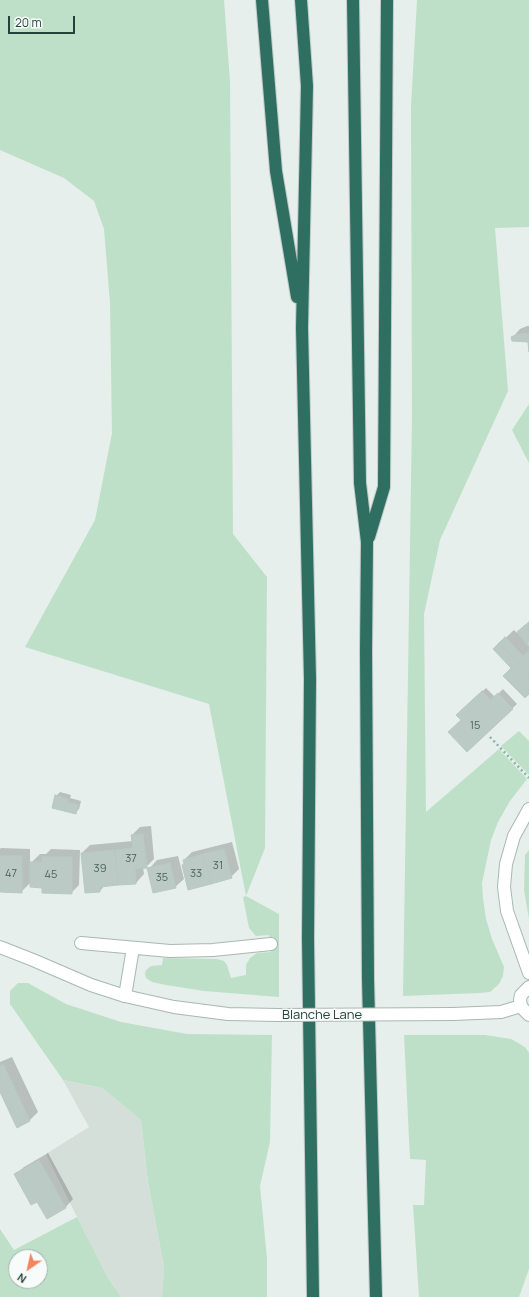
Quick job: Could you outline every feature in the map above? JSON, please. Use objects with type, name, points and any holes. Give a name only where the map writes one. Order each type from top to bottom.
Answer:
[{"type":"highway","points":[[262,0],[276,170],[302,328]]},
{"type":"highway","points":[[301,0],[307,86],[302,328],[310,679],[308,939],[313,1297]]},
{"type":"highway","points":[[353,0],[360,483],[367,542],[366,652],[368,979],[376,1297]]},
{"type":"highway","points":[[367,542],[384,487],[387,0]]},
{"type":"street","points":[[529,809],[514,836],[506,864],[504,887],[507,911],[529,973]]},
{"type":"street","points":[[81,943],[170,951],[212,950],[271,944]]},
{"type":"street","name":"Blanche Lane","points":[[0,947],[90,985],[125,996],[174,1007],[228,1014],[453,1014],[525,1010]]},
{"type":"street","points":[[125,996],[133,948]]},
{"type":"street","points":[[525,1010],[521,995],[529,987]]},
{"type":"path","points":[[490,737],[529,778]]},
{"type":"shaded area","points":[[63,1080],[102,1088],[141,1120],[148,1182],[164,1267],[162,1297],[121,1297],[108,1278],[46,1154],[89,1127]]},
{"type":"green space","points":[[0,0],[224,0],[230,81],[233,534],[267,577],[265,848],[246,896],[209,704],[25,647],[95,520],[112,433],[110,303],[104,229],[94,201],[64,178],[0,150]]},
{"type":"green space","points":[[417,0],[529,0],[529,227],[495,228],[508,391],[440,540],[424,614],[426,812],[499,749],[527,779],[510,801],[498,822],[491,840],[482,883],[486,919],[492,939],[504,967],[503,976],[499,984],[490,992],[403,996],[412,416],[411,106]]},
{"type":"green space","points":[[529,404],[529,463],[512,430]]},
{"type":"green space","points":[[519,731],[529,741],[529,775],[501,746]]},
{"type":"green space","points":[[529,850],[529,919],[524,890],[525,855]]},
{"type":"green space","points":[[246,896],[279,914],[279,997],[204,991],[152,982],[146,978],[146,970],[151,966],[162,965],[163,958],[217,959],[224,961],[227,965],[231,978],[246,975],[246,965],[250,958],[257,953],[271,952],[269,935],[256,936],[249,928],[243,897]]},
{"type":"green space","points":[[18,983],[28,983],[66,1004],[121,1022],[187,1034],[272,1035],[270,1142],[260,1186],[267,1258],[267,1297],[162,1297],[164,1267],[148,1182],[141,1120],[102,1088],[63,1080],[10,1004],[10,991]]},
{"type":"green space","points":[[404,1035],[485,1035],[511,1039],[525,1047],[529,1053],[529,1269],[519,1297],[419,1297],[413,1205],[424,1205],[426,1160],[410,1159]]},
{"type":"green space","points":[[77,1217],[108,1278],[121,1297],[0,1297],[0,1229],[13,1249],[8,1249],[8,1289],[48,1289],[48,1249],[16,1249]]},
{"type":"building","points":[[529,333],[529,352],[528,342],[512,341],[511,337],[518,334]]},
{"type":"building","points":[[529,622],[529,631],[524,626]]},
{"type":"building","points":[[524,626],[529,631],[528,646],[517,632]]},
{"type":"building","points":[[505,637],[523,656],[529,651],[529,675],[499,643]]},
{"type":"building","points":[[499,643],[529,675],[529,694],[525,698],[503,676],[511,668],[493,649]]},
{"type":"building","points":[[482,691],[490,700],[498,693],[513,709],[467,752],[448,732],[461,720],[456,715]]},
{"type":"building","points":[[55,795],[68,799],[67,802],[78,805],[76,814],[52,808]]},
{"type":"building","points":[[143,834],[147,868],[135,869],[136,884],[118,885],[115,850],[133,848],[131,835]]},
{"type":"building","points":[[224,849],[232,878],[211,884],[203,854]]},
{"type":"building","points":[[115,850],[118,885],[100,887],[100,892],[85,893],[81,853]]},
{"type":"building","points":[[203,854],[211,884],[188,890],[182,865],[184,864],[183,860]]},
{"type":"building","points":[[0,856],[22,856],[22,893],[0,892]]},
{"type":"building","points":[[42,857],[72,857],[72,894],[42,893],[42,888],[30,887],[30,862],[42,862]]},
{"type":"building","points":[[170,863],[176,888],[153,893],[147,868]]},
{"type":"building","points":[[3,1064],[30,1121],[17,1128],[0,1092],[0,1066]]},
{"type":"building","points":[[39,1160],[66,1208],[47,1219],[37,1202],[31,1205],[14,1174]]}]
